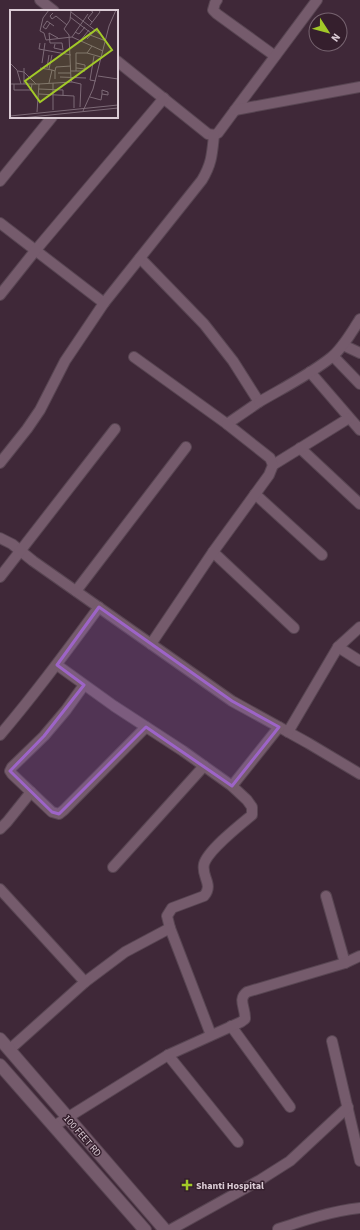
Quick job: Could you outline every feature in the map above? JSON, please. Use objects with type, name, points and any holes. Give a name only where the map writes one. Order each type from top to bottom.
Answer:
[{"type":"main road","name":"100 FEET RD","points":[[0,1039],[165,1230]]},
{"type":"main road","points":[[0,1065],[145,1230]]},
{"type":"street","points":[[40,0],[53,10]]},
{"type":"street","points":[[217,0],[214,4],[213,10],[217,14],[275,56]]},
{"type":"street","points":[[118,62],[208,134],[214,135],[218,133],[317,0]]},
{"type":"street","points":[[235,110],[360,87]]},
{"type":"street","points":[[0,295],[35,251],[164,98]]},
{"type":"street","points":[[0,181],[51,118]]},
{"type":"street","points":[[0,463],[40,410],[65,361],[104,303],[202,180],[209,168],[214,135]]},
{"type":"street","points":[[0,224],[104,303]]},
{"type":"street","points":[[140,258],[204,324],[233,361],[259,402]]},
{"type":"street","points":[[227,424],[259,402],[310,372],[333,356],[343,345],[360,319]]},
{"type":"street","points":[[343,345],[360,353]]},
{"type":"street","points":[[333,356],[360,384]]},
{"type":"street","points":[[134,357],[227,424],[270,458],[272,465],[269,475],[213,552],[151,644]]},
{"type":"street","points":[[310,372],[360,430]]},
{"type":"street","points":[[272,465],[349,418]]},
{"type":"street","points":[[0,577],[115,429]]},
{"type":"street","points":[[76,591],[186,447]]},
{"type":"street","points":[[300,448],[360,504]]},
{"type":"street","points":[[255,494],[322,554]]},
{"type":"street","points":[[0,538],[12,544],[33,561],[232,701],[360,774]]},
{"type":"street","points":[[213,552],[294,628]]},
{"type":"street","points":[[0,735],[27,704],[99,608]]},
{"type":"street","points":[[232,786],[283,730],[338,647],[360,627]]},
{"type":"street","points":[[338,647],[360,661]]},
{"type":"street","points":[[57,665],[232,786],[247,800],[252,807],[252,815],[214,849],[207,858],[204,864],[204,872],[209,886],[204,896],[172,908],[167,916],[170,928],[211,1035]]},
{"type":"street","points":[[84,685],[66,710],[44,736],[10,771],[52,812],[59,814],[64,810],[146,727]]},
{"type":"street","points":[[113,867],[204,766]]},
{"type":"street","points":[[0,829],[22,805],[31,792]]},
{"type":"street","points":[[0,889],[85,982]]},
{"type":"street","points":[[326,896],[345,963]]},
{"type":"street","points":[[9,1050],[85,982],[125,952],[170,928]]},
{"type":"street","points":[[54,1126],[168,1055],[241,1022],[245,1019],[242,1000],[243,995],[247,992],[345,963],[360,956]]},
{"type":"street","points":[[231,1026],[290,1107]]},
{"type":"street","points":[[332,1041],[357,1138],[360,1161]]},
{"type":"street","points":[[168,1055],[238,1142]]},
{"type":"street","points":[[170,1230],[260,1180],[290,1161],[348,1107]]},
{"type":"street","points":[[278,1229],[349,1209],[360,1208]]},
{"type":"highlighted area","points":[[99,607],[232,701],[279,727],[232,786],[146,727],[59,814],[52,812],[10,771],[44,736],[84,685],[57,665]]},
{"type":"place","name":"Shanti Hospital","points":[[187,1185]]}]
